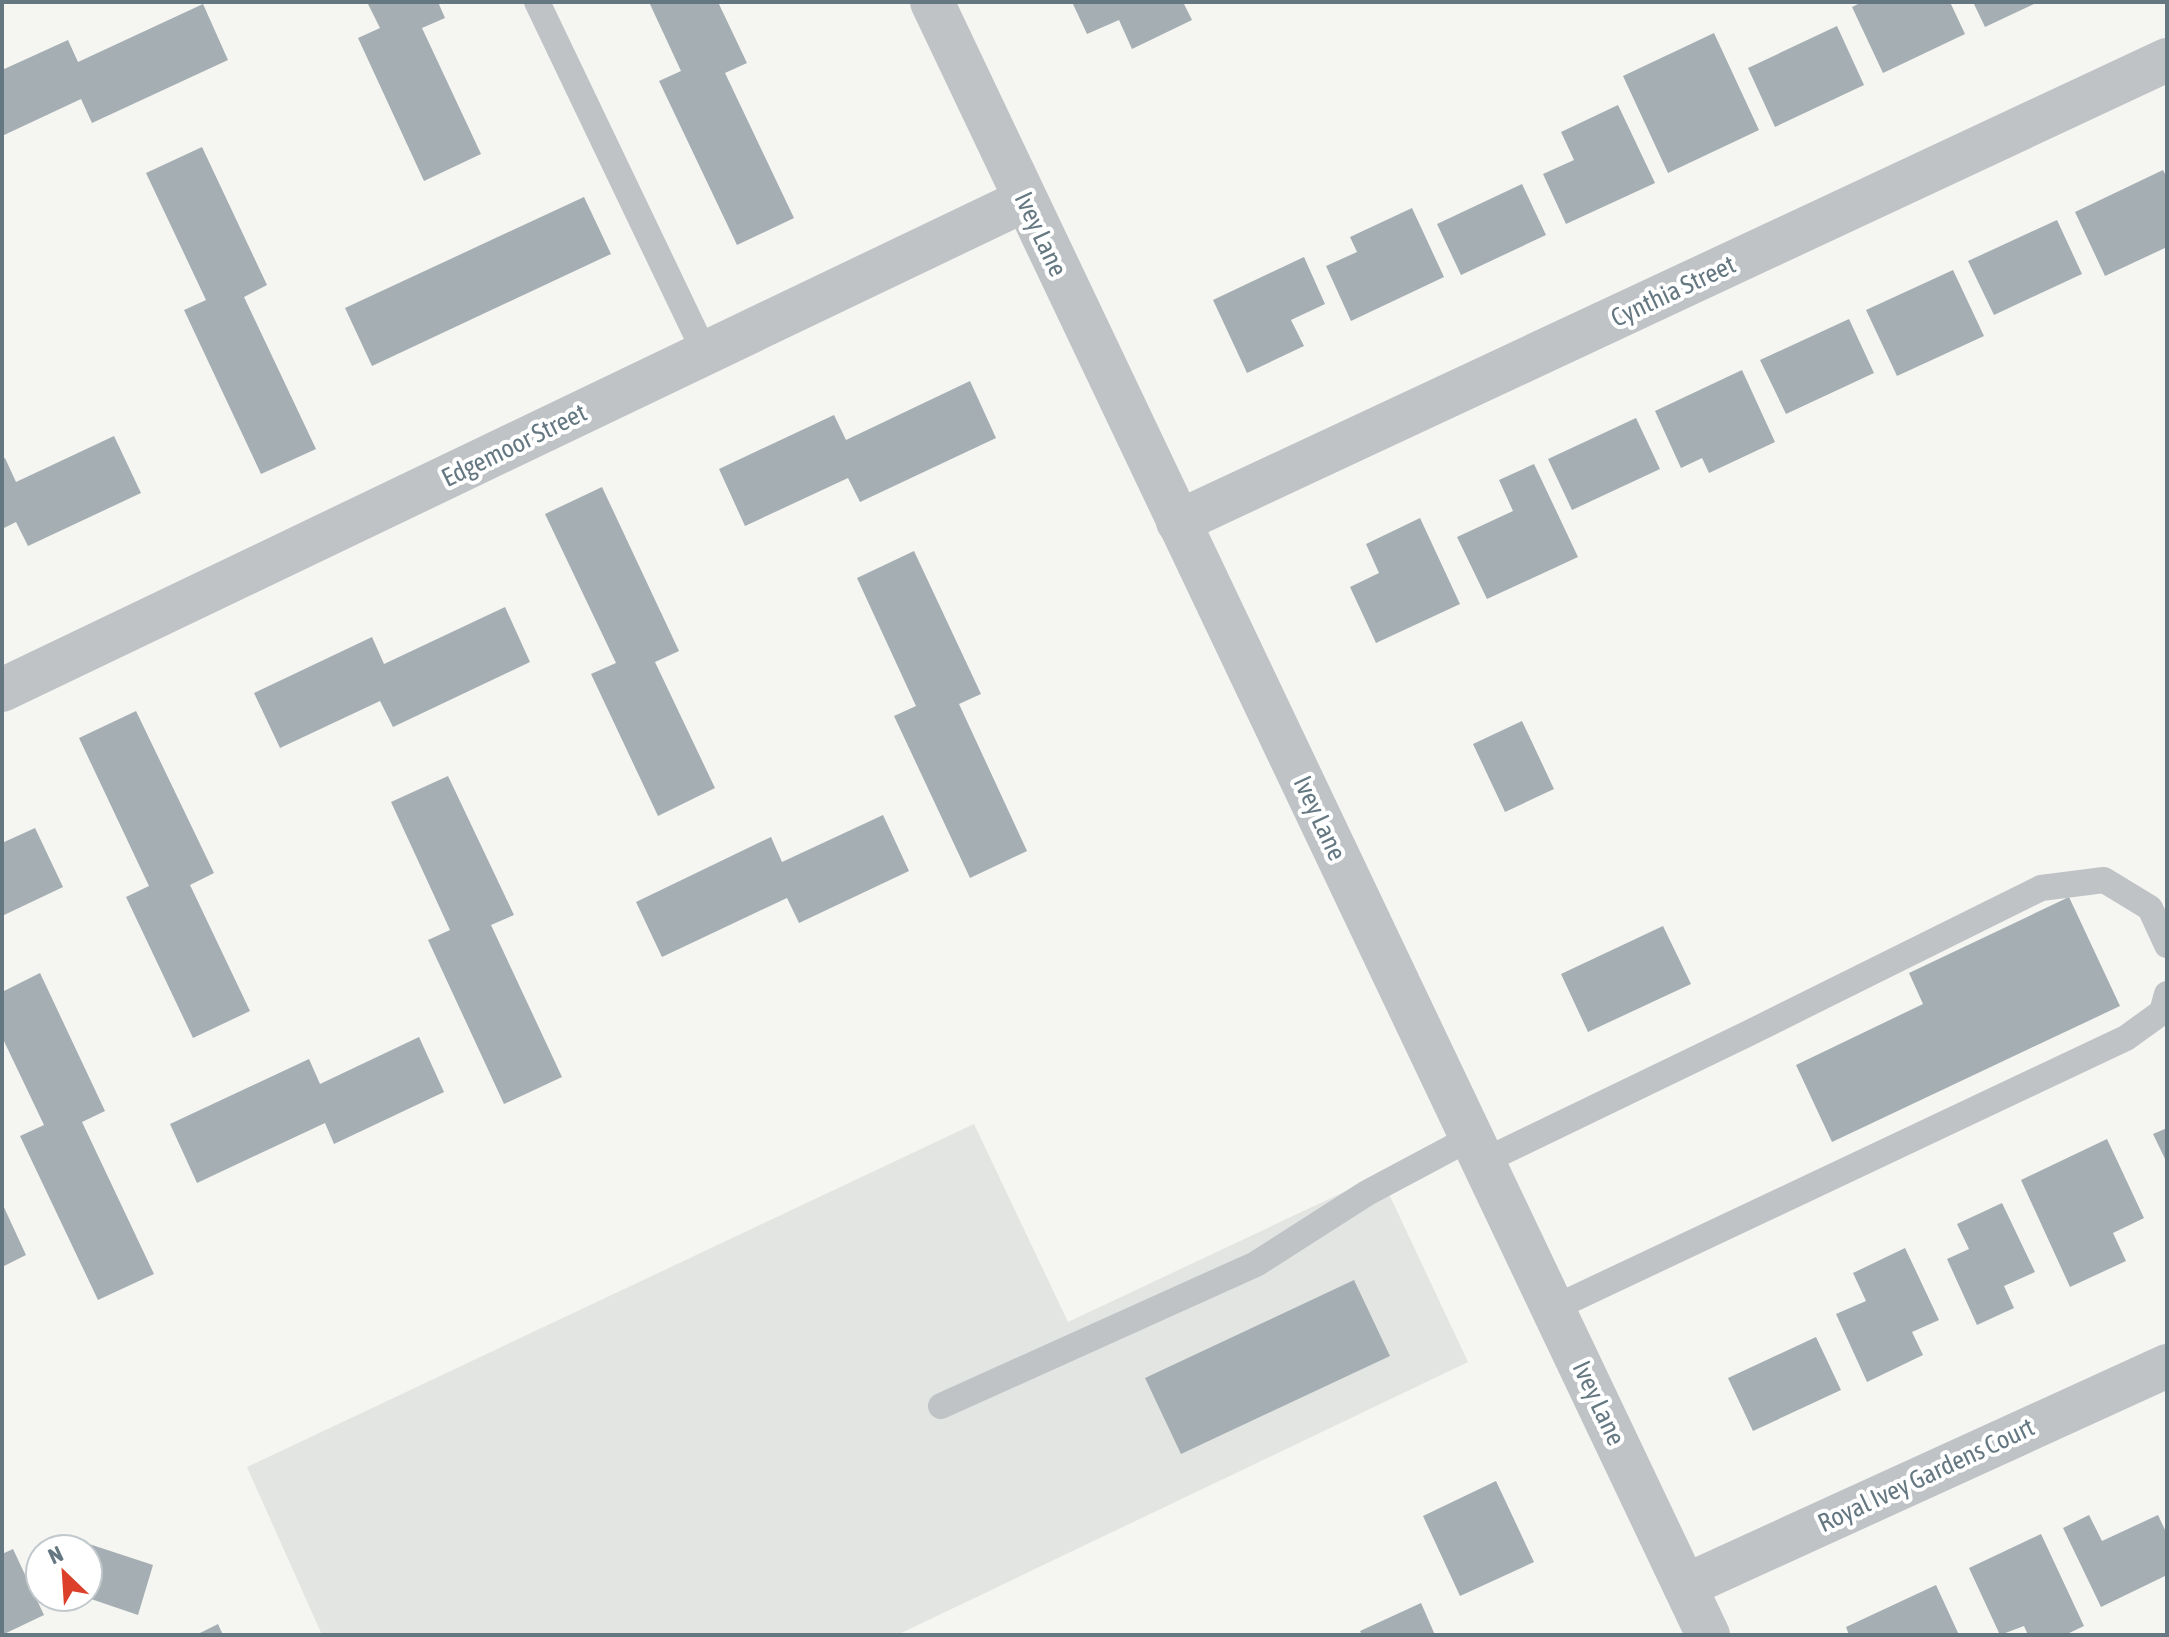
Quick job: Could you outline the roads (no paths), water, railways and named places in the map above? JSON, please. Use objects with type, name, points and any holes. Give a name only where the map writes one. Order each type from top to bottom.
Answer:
[{"type":"street","name":"Ivey Lane","points":[[932,2],[1708,1635]]},
{"type":"street","name":"Cynthia Street","points":[[1178,522],[2167,60]]},
{"type":"street","name":"Edgemoor Street","points":[[2,690],[1025,200]]},
{"type":"street","name":"Royal Ivey Gardens Court","points":[[1685,1586],[2167,1366]]},
{"type":"lane","points":[[537,2],[705,353]]},
{"type":"lane","points":[[941,1406],[1256,1264],[1367,1193],[1745,1035],[2041,888],[2104,880],[2150,908],[2167,945]]},
{"type":"lane","points":[[1554,1308],[2126,1038],[2162,1012],[2167,994]]}]
